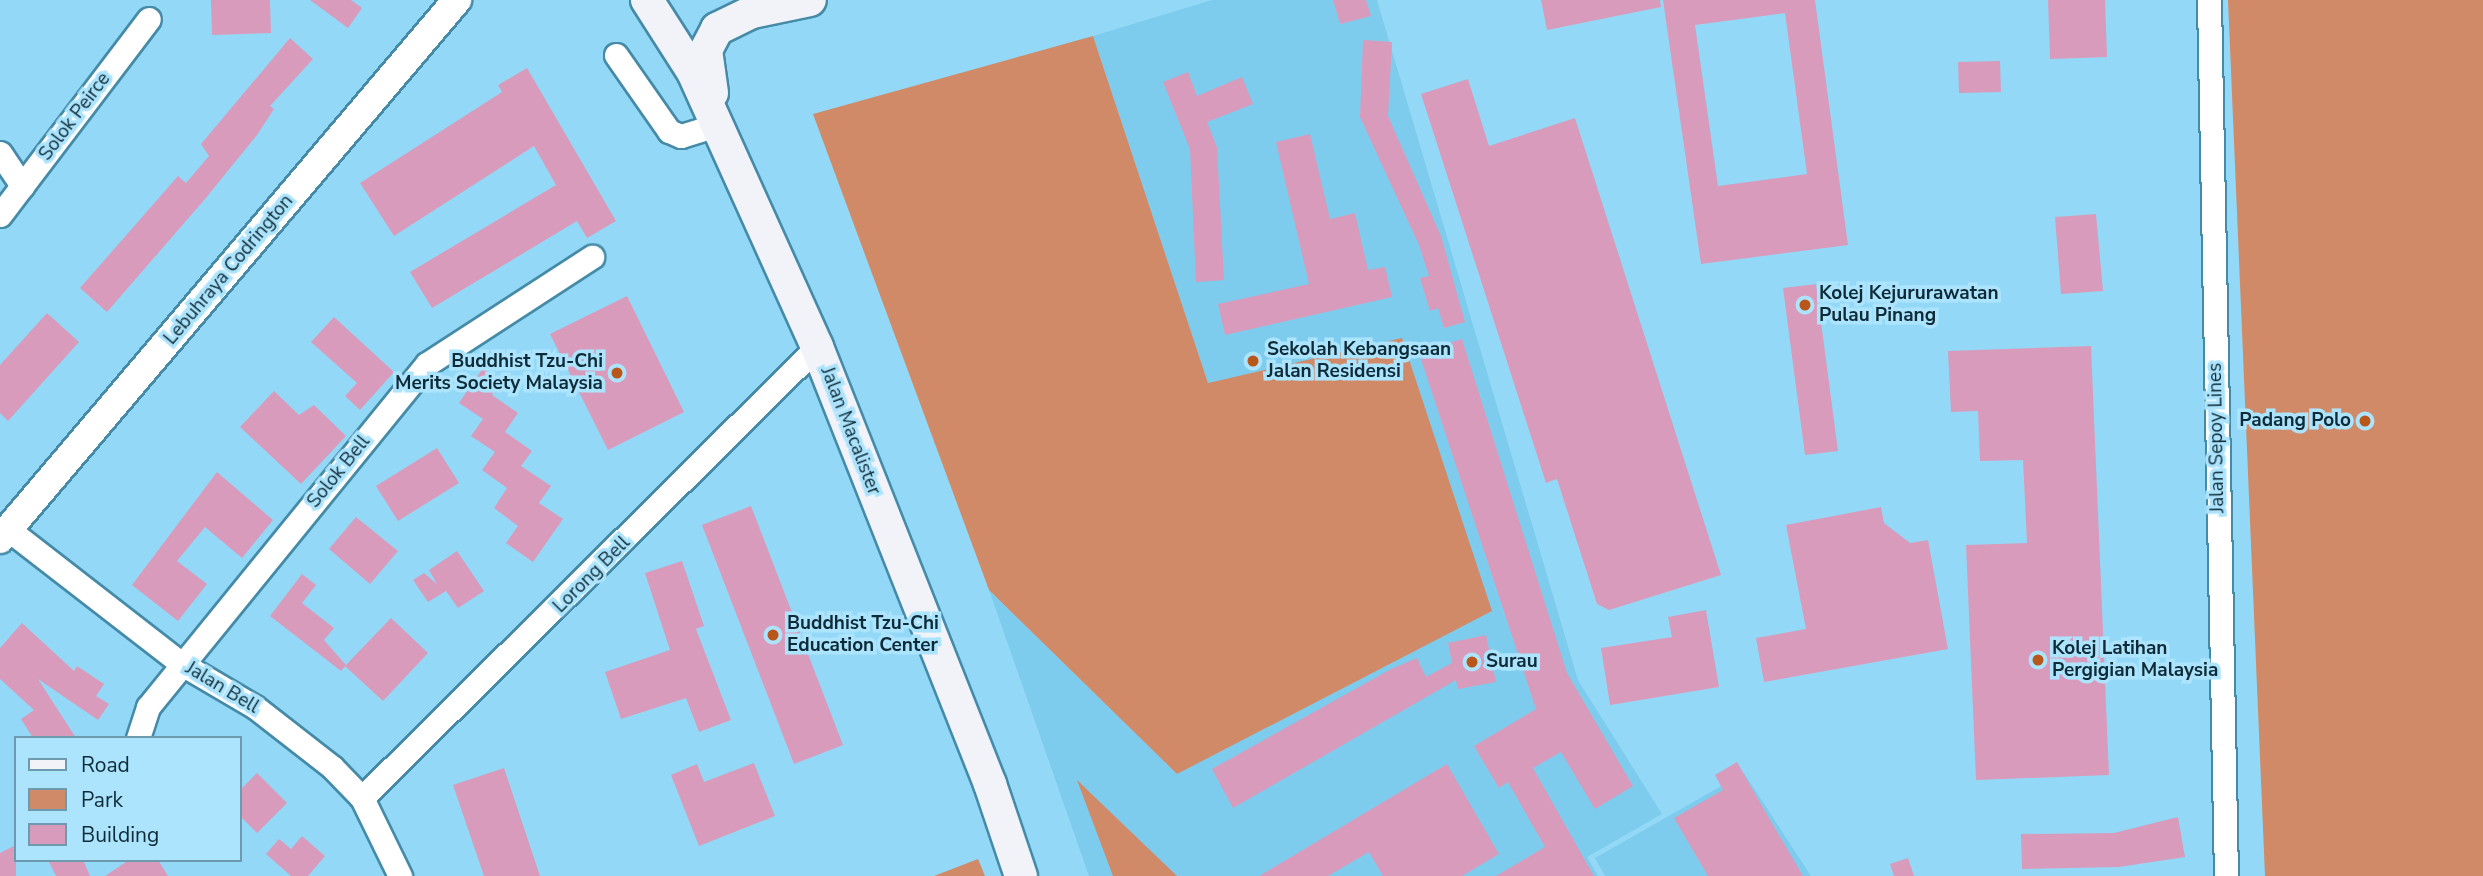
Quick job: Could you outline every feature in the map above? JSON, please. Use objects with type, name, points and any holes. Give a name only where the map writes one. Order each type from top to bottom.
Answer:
[{"type":"main road","name":"Jalan Macalister","points":[[647,0],[718,125],[817,347],[990,784],[1021,876]]},
{"type":"main road","points":[[718,125],[706,63],[717,29],[752,12],[810,0]]},
{"type":"street","name":"Lebuhraya Codrington","points":[[4,534],[457,0]]},
{"type":"street","name":"Jalan Sepoy Lines","points":[[2208,0],[2226,876]]},
{"type":"street","name":"Solok Peirce","points":[[0,215],[149,19]]},
{"type":"street","points":[[616,55],[669,131],[681,136],[718,125]]},
{"type":"street","points":[[0,153],[22,186]]},
{"type":"street","name":"Solok Bell","points":[[139,736],[149,707],[182,664],[427,364],[592,257]]},
{"type":"street","name":"Lorong Bell","points":[[362,798],[817,347]]},
{"type":"street","name":"Jalan Bell","points":[[4,534],[182,664],[285,728],[362,798],[400,876]]},
{"type":"shaded area","points":[[1212,0],[1377,0],[1578,680],[1662,814],[1587,857],[1598,876],[1089,876],[989,590],[1177,774],[1402,339],[1208,383],[1093,36]]},
{"type":"shaded area","points":[[1744,773],[1811,876],[1605,876],[1595,858]]},
{"type":"green space","name":"Padang Polo","points":[[2228,0],[2483,0],[2483,876],[2265,876]]},
{"type":"green space","points":[[1093,36],[1208,383],[1402,338],[1492,611],[1177,774],[989,590],[813,114]]},
{"type":"green space","points":[[1077,780],[1177,876],[1113,876]]},
{"type":"green space","points":[[978,859],[985,876],[934,876]]},
{"type":"building","points":[[211,0],[270,0],[271,33],[212,35]]},
{"type":"building","points":[[310,0],[351,0],[362,8],[348,28]]},
{"type":"building","points":[[1333,0],[1366,0],[1371,16],[1340,24]]},
{"type":"building","points":[[1541,0],[1660,0],[1661,7],[1547,30]]},
{"type":"building","points":[[1663,0],[1815,0],[1848,245],[1701,264]],"holes":[[[1785,13],[1807,174],[1718,186],[1695,25]]]},
{"type":"building","points":[[2048,0],[2105,0],[2107,57],[2050,59]]},
{"type":"building","points":[[290,38],[313,59],[270,106],[274,109],[257,135],[205,199],[107,312],[80,288],[178,176],[186,183],[209,156],[201,144]]},
{"type":"building","points":[[1363,40],[1392,42],[1388,116],[1441,236],[1465,322],[1444,328],[1438,308],[1430,311],[1420,278],[1429,276],[1419,245],[1360,117]]},
{"type":"building","points":[[2000,61],[2001,92],[1959,93],[1958,62]]},
{"type":"building","points":[[527,68],[616,221],[587,238],[577,221],[432,308],[410,272],[556,185],[534,146],[394,236],[360,183],[502,92],[498,85]]},
{"type":"building","points":[[1188,72],[1197,96],[1242,77],[1253,104],[1207,122],[1217,147],[1224,280],[1196,282],[1190,149],[1163,82]]},
{"type":"building","points":[[1468,79],[1489,146],[1575,118],[1721,575],[1609,610],[1597,604],[1557,479],[1546,483],[1421,94]]},
{"type":"building","points":[[1310,134],[1330,219],[1355,213],[1368,270],[1385,267],[1392,297],[1225,335],[1218,304],[1309,284],[1276,142]]},
{"type":"building","points":[[2096,214],[2103,291],[2061,294],[2055,217]]},
{"type":"building","points":[[1816,284],[1838,451],[1805,455],[1783,288]]},
{"type":"building","name":"Buddhist Tzu-Chi Merits Society Malaysia","points":[[627,296],[684,412],[608,450],[550,334]]},
{"type":"building","points":[[47,313],[79,342],[8,421],[0,413],[0,365]]},
{"type":"building","points":[[334,317],[394,372],[360,410],[345,396],[357,383],[311,342]]},
{"type":"building","points":[[1462,339],[1567,673],[1633,786],[1595,809],[1561,752],[1533,768],[1594,876],[1496,876],[1545,847],[1508,782],[1499,788],[1474,746],[1536,709],[1419,353]]},
{"type":"building","name":"Kolej Latihan Pergigian Malaysia","points":[[2091,346],[2109,775],[1976,780],[1966,545],[2027,543],[2023,460],[1980,461],[1978,411],[1951,412],[1948,351]]},
{"type":"building","points":[[483,368],[501,381],[492,395],[518,413],[505,432],[532,451],[521,466],[551,486],[539,503],[563,519],[533,562],[506,543],[518,526],[494,508],[507,488],[482,470],[495,452],[471,436],[483,419],[459,403]]},
{"type":"building","points":[[274,391],[299,415],[314,405],[346,436],[301,484],[240,427]]},
{"type":"building","points":[[437,448],[459,483],[398,521],[376,486]]},
{"type":"building","points":[[217,472],[273,520],[242,558],[205,527],[177,561],[207,584],[178,621],[132,585]]},
{"type":"building","name":"Buddhist Tzu-Chi Education Center","points":[[751,506],[843,745],[794,764],[702,525]]},
{"type":"building","points":[[1881,507],[1884,523],[1910,543],[1928,540],[1948,649],[1764,682],[1756,638],[1806,629],[1786,525]]},
{"type":"building","points":[[356,517],[398,551],[370,584],[329,549]]},
{"type":"building","points":[[457,551],[484,591],[458,608],[446,591],[428,602],[413,580],[424,573],[437,584],[429,570]]},
{"type":"building","points":[[682,561],[704,626],[696,629],[731,720],[699,732],[686,698],[621,719],[605,672],[670,650],[645,573]]},
{"type":"building","points":[[302,574],[316,585],[302,603],[334,628],[324,640],[346,665],[341,671],[270,616]]},
{"type":"building","points":[[1706,610],[1719,687],[1610,705],[1601,648],[1672,637],[1668,617]]},
{"type":"building","points":[[391,618],[428,653],[383,701],[345,666]]},
{"type":"building","points":[[22,623],[74,671],[77,666],[104,684],[96,696],[109,704],[98,720],[38,679],[75,736],[32,736],[21,719],[34,710],[0,679],[0,648]]},
{"type":"building","points":[[1486,635],[1496,682],[1458,689],[1456,680],[1233,808],[1212,769],[1391,669],[1417,658],[1426,677],[1452,663],[1448,643]]},
{"type":"building","points":[[1737,762],[1803,876],[1708,876],[1674,818],[1723,790],[1715,775]]},
{"type":"building","points":[[754,763],[775,816],[699,846],[671,775],[697,764],[704,782]]},
{"type":"building","points":[[1447,764],[1499,854],[1462,876],[1383,876],[1369,852],[1328,876],[1259,876]]},
{"type":"building","points":[[504,768],[540,876],[484,876],[453,785]]},
{"type":"building","points":[[257,773],[287,803],[257,833],[242,818],[242,788]]},
{"type":"building","points":[[2178,817],[2185,857],[2119,867],[2022,869],[2021,834],[2114,833]]},
{"type":"building","points":[[302,836],[325,856],[308,876],[291,876],[266,854],[279,839],[291,849]]},
{"type":"building","points":[[14,846],[16,876],[0,876],[0,853]]},
{"type":"building","points":[[1908,858],[1914,876],[1894,876],[1890,864]]},
{"type":"building","points":[[49,862],[84,862],[90,876],[56,876]]},
{"type":"building","points":[[126,862],[159,862],[168,876],[105,876]]},
{"type":"place","name":"Kolej Kejururawatan Pulau Pinang","points":[[1805,305]]},
{"type":"place","name":"Sekolah Kebangsaan Jalan Residensi","points":[[1253,361]]},
{"type":"place","name":"Buddhist Tzu-Chi Merits Society Malaysia","points":[[617,373]]},
{"type":"place","name":"Padang Polo","points":[[2365,421]]},
{"type":"place","name":"Buddhist Tzu-Chi Education Center","points":[[773,635]]},
{"type":"place","name":"Kolej Latihan Pergigian Malaysia","points":[[2038,660]]},
{"type":"place","name":"Surau","points":[[1472,662]]}]
